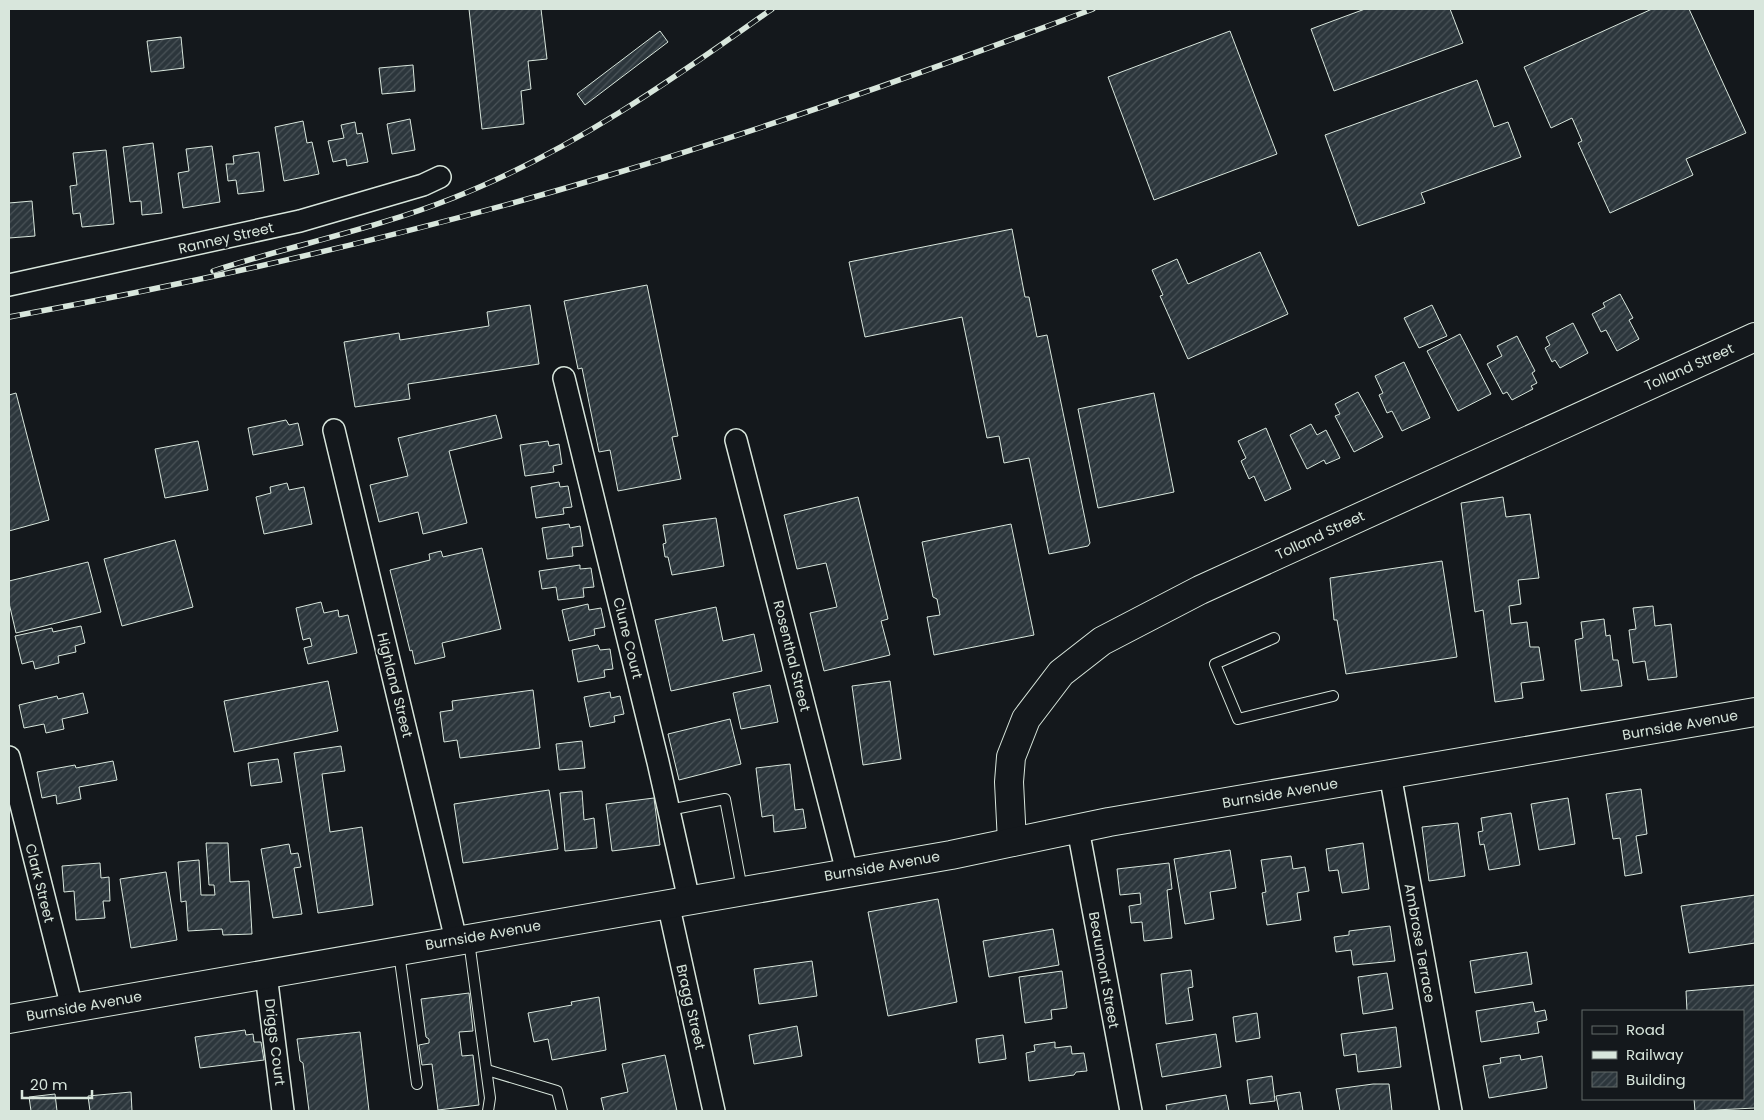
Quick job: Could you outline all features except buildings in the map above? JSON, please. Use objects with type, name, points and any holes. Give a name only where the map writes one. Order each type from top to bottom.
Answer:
[{"type":"main road","name":"Tolland Street","points":[[1012,842],[1009,782],[1011,757],[1026,719],[1061,673],[1102,641],[1200,590],[1755,337]]},
{"type":"main road","name":"Burnside Avenue","points":[[9,1019],[847,872],[1078,828],[1755,712]]},
{"type":"street","name":"Ranney Street","points":[[9,285],[300,221],[423,185],[440,176]]},
{"type":"street","name":"Clune Court","points":[[564,378],[669,810],[678,902]]},
{"type":"street","name":"Highland Street","points":[[334,430],[462,939]]},
{"type":"street","name":"Rosenthal Street","points":[[736,440],[847,872]]},
{"type":"street","name":"Clark Street","points":[[9,758],[72,1008]]},
{"type":"street","name":"Ambrose Terrace","points":[[1390,774],[1451,1111]]},
{"type":"street","name":"Beaumont Street","points":[[1078,828],[1130,1111]]},
{"type":"street","name":"Bragg Street","points":[[678,902],[714,1111]]},
{"type":"street","name":"Driggs Court","points":[[266,974],[283,1111]]},
{"type":"lane","points":[[1274,638],[1215,664],[1238,718],[1333,696]]},
{"type":"lane","points":[[669,810],[724,799],[743,890]]},
{"type":"lane","points":[[462,939],[487,1070],[490,1098],[488,1111]]},
{"type":"lane","points":[[398,950],[417,1084]]},
{"type":"lane","points":[[487,1070],[557,1091],[562,1111]]},
{"type":"railway","points":[[213,271],[394,219],[496,180],[578,137],[618,113],[772,9]]},
{"type":"railway","points":[[9,317],[160,288],[311,254],[536,197],[793,117],[1093,9]]}]
